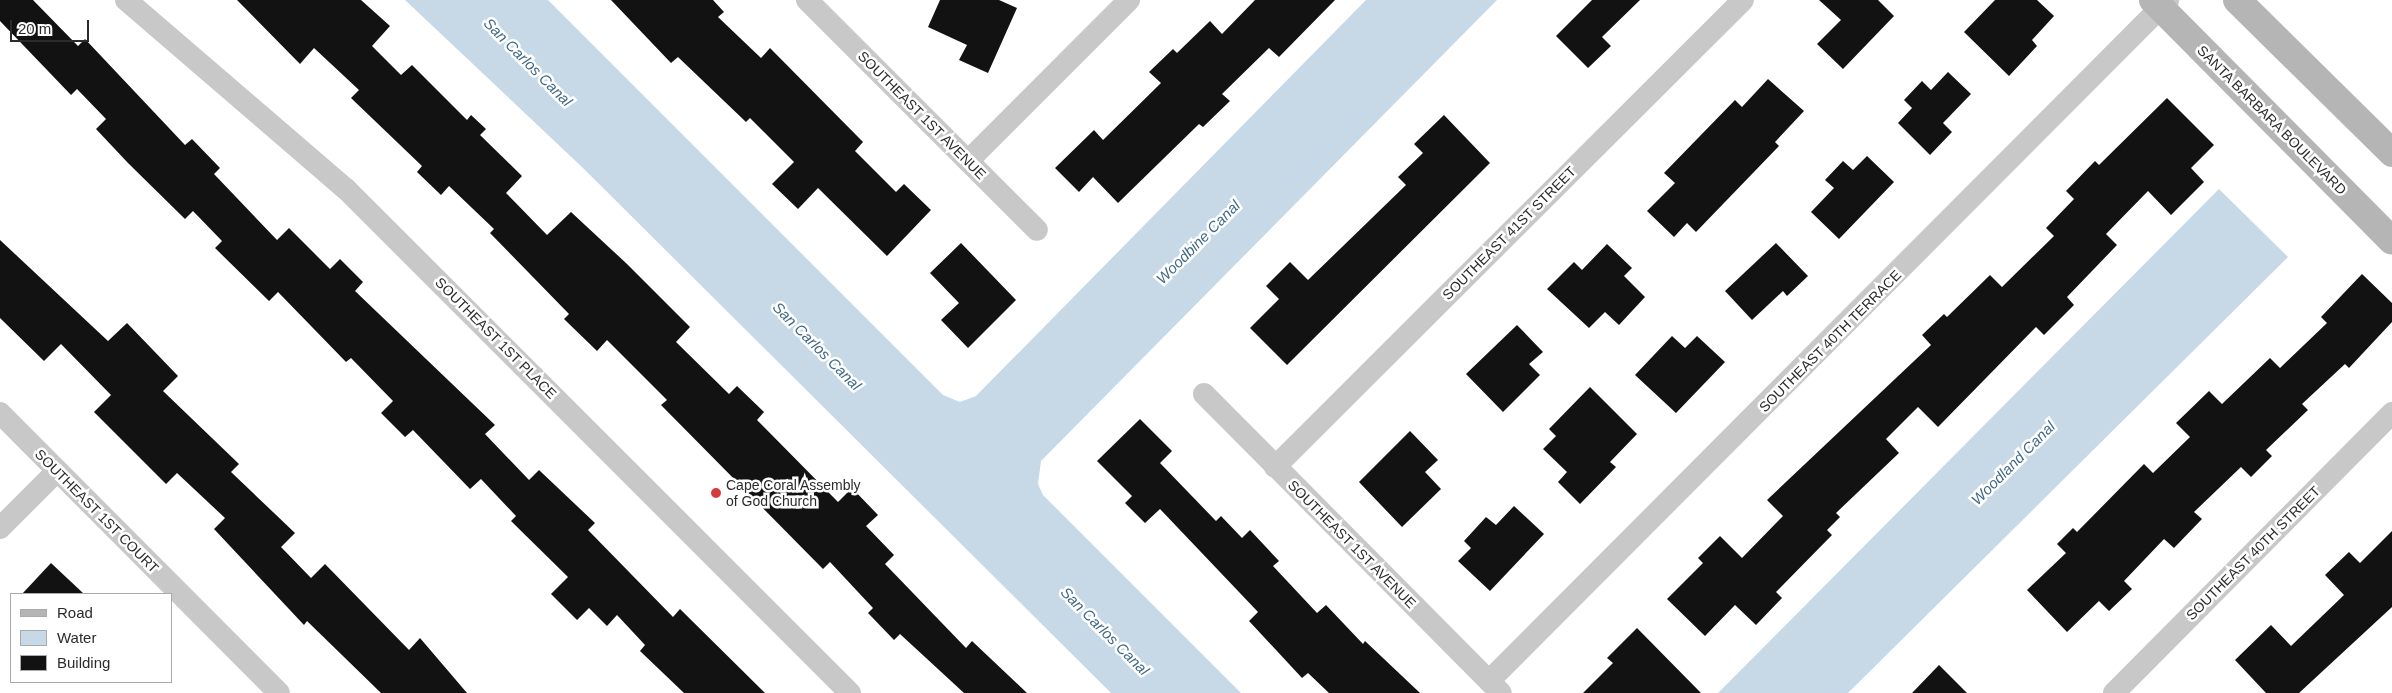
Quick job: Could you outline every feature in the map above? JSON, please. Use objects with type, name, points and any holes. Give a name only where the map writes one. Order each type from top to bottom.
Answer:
[{"type":"main road","points":[[2237,0],[2392,153]]},
{"type":"main road","name":"SANTA BARBARA BOULEVARD","points":[[2161,3],[2392,241]]},
{"type":"street","name":"SOUTHEAST 1ST PLACE","points":[[126,0],[346,188],[850,693]]},
{"type":"street","name":"SOUTHEAST 1ST AVENUE","points":[[807,0],[1036,230]]},
{"type":"street","points":[[968,161],[1129,0]]},
{"type":"street","name":"SOUTHEAST 41ST STREET","points":[[1275,467],[1743,0]]},
{"type":"street","name":"SOUTHEAST 40TH TERRACE","points":[[1495,687],[2161,3]]},
{"type":"street","name":"SOUTHEAST 1ST AVENUE","points":[[1204,394],[1495,687]]},
{"type":"street","name":"SOUTHEAST 40TH STREET","points":[[2114,693],[2392,413]]},
{"type":"street","name":"SOUTHEAST 1ST COURT","points":[[0,414],[278,693]]},
{"type":"street","points":[[0,528],[57,471]]},
{"type":"water","points":[[405,0],[548,0],[943,395],[960,402],[976,396],[1366,0],[1497,0],[1041,461],[1038,484],[1043,495],[1241,693],[1111,693],[583,168]]},
{"type":"water","name":"Woodland Canal","points":[[2219,189],[2288,257],[1848,693],[1718,693]]},
{"type":"building","points":[[0,0],[33,0],[78,46],[85,39],[185,145],[192,139],[220,168],[214,174],[277,240],[289,228],[330,269],[340,259],[363,282],[355,291],[495,425],[485,434],[529,480],[539,470],[595,523],[588,530],[673,617],[680,609],[765,693],[684,693],[640,651],[645,645],[617,615],[607,626],[589,608],[577,620],[551,594],[568,577],[511,521],[516,516],[481,479],[470,489],[413,430],[405,437],[381,413],[393,401],[351,358],[346,362],[278,292],[269,301],[215,248],[222,241],[193,211],[185,219],[128,163],[96,129],[106,119],[77,89],[71,95],[0,21]]},
{"type":"building","points":[[237,0],[361,0],[390,26],[372,46],[401,75],[412,65],[467,120],[471,115],[486,129],[480,135],[522,176],[506,193],[547,235],[571,212],[627,264],[690,327],[676,342],[729,394],[737,386],[764,412],[757,420],[838,502],[852,488],[878,515],[866,526],[894,555],[885,564],[966,648],[972,641],[1027,693],[964,693],[900,634],[894,640],[868,613],[873,608],[830,562],[823,569],[661,405],[667,400],[607,340],[597,351],[564,319],[569,314],[490,233],[494,229],[449,186],[441,195],[417,172],[422,166],[351,98],[359,90],[314,48],[300,64]]},
{"type":"building","points":[[611,0],[713,0],[724,12],[718,17],[761,58],[770,48],[863,142],[855,151],[896,192],[904,184],[931,210],[887,256],[818,188],[798,209],[772,184],[794,162],[750,118],[746,122],[678,57],[671,63]]},
{"type":"building","points":[[940,0],[999,0],[1017,8],[988,73],[959,60],[967,45],[928,27]]},
{"type":"building","points":[[1255,0],[1335,0],[1279,57],[1269,48],[1222,94],[1230,101],[1203,127],[1199,124],[1118,203],[1093,177],[1079,192],[1055,168],[1094,130],[1103,140],[1161,83],[1149,72],[1173,49],[1177,53],[1210,21],[1222,34]]},
{"type":"building","points":[[1592,0],[1640,0],[1602,37],[1611,46],[1588,68],[1556,36]]},
{"type":"building","points":[[1819,0],[1878,0],[1894,16],[1843,69],[1817,44],[1841,20]]},
{"type":"building","points":[[1995,0],[2037,0],[2054,16],[2032,40],[2037,46],[2009,76],[1964,32]]},
{"type":"building","points":[[1948,72],[1971,94],[1943,123],[1952,132],[1930,155],[1898,123],[1912,108],[1904,100],[1922,81],[1931,90]]},
{"type":"building","points":[[1768,79],[1804,111],[1775,142],[1779,146],[1696,232],[1687,223],[1674,237],[1647,211],[1675,183],[1664,173],[1735,100],[1742,107]]},
{"type":"building","points":[[2167,98],[2214,145],[2191,168],[2204,182],[2171,215],[2148,191],[2106,234],[2117,245],[2067,297],[2074,305],[2044,335],[2036,327],[1938,427],[1918,407],[1886,439],[1899,453],[1836,513],[1840,517],[1827,530],[1832,535],[1776,592],[1782,598],[1756,625],[1735,605],[1705,636],[1667,599],[1703,563],[1698,558],[1720,536],[1742,558],[1783,516],[1767,500],[1931,345],[1922,335],[1944,314],[1947,317],[1990,275],[2002,287],[2054,236],[2046,228],[2074,199],[2066,191],[2095,161],[2099,165]]},
{"type":"building","points":[[1444,115],[1490,163],[1287,365],[1250,328],[1279,299],[1266,286],[1290,262],[1308,280],[1406,185],[1398,177],[1423,153],[1414,144]]},
{"type":"building","points":[[1867,156],[1894,182],[1839,239],[1811,212],[1834,188],[1825,180],[1843,161],[1853,170]]},
{"type":"building","points":[[0,240],[108,341],[127,323],[178,376],[163,391],[239,464],[231,472],[295,533],[281,547],[311,578],[325,564],[409,650],[420,638],[467,693],[381,693],[307,621],[304,625],[214,529],[225,518],[177,473],[166,484],[94,412],[111,395],[61,344],[44,361],[0,318]]},
{"type":"building","points":[[961,243],[1016,300],[968,348],[941,320],[959,303],[930,273]]},
{"type":"building","points":[[1776,243],[1808,276],[1787,296],[1783,291],[1752,320],[1725,291]]},
{"type":"building","points":[[1607,244],[1632,268],[1624,276],[1645,297],[1619,325],[1605,312],[1589,328],[1547,289],[1574,262],[1582,270]]},
{"type":"building","points":[[2362,274],[2392,303],[2392,322],[2349,368],[2345,364],[2302,404],[2308,410],[2266,450],[2272,456],[2251,477],[2241,467],[2194,512],[2202,519],[2174,548],[2164,539],[2124,581],[2132,589],[2109,611],[2099,601],[2067,632],[2027,590],[2066,553],[2057,544],[2073,528],[2077,532],[2144,464],[2153,473],[2190,437],[2176,423],[2209,391],[2222,404],[2270,358],[2280,368],[2327,323],[2321,317]]},
{"type":"building","points":[[1517,325],[1543,352],[1529,364],[1540,375],[1503,412],[1466,374]]},
{"type":"building","points":[[1672,336],[1685,348],[1697,336],[1725,362],[1676,413],[1635,375]]},
{"type":"building","points":[[1590,387],[1637,434],[1610,462],[1616,467],[1580,504],[1558,482],[1567,472],[1543,449],[1556,436],[1549,429]]},
{"type":"building","points":[[1140,419],[1172,451],[1160,463],[1216,521],[1221,516],[1242,538],[1250,530],[1279,561],[1273,566],[1317,613],[1326,605],[1363,644],[1365,641],[1420,693],[1329,693],[1308,673],[1302,678],[1249,621],[1258,612],[1160,509],[1145,523],[1125,503],[1132,496],[1097,461]]},
{"type":"building","points":[[1410,431],[1438,460],[1425,472],[1441,489],[1402,527],[1359,482]]},
{"type":"building","points":[[1514,506],[1544,534],[1490,591],[1458,561],[1471,548],[1464,541],[1486,517],[1496,525]]},
{"type":"building","points":[[2392,531],[2392,607],[2299,693],[2266,693],[2235,660],[2271,625],[2291,646],[2344,595],[2325,575],[2349,552],[2360,563]]},
{"type":"building","points":[[51,563],[83,593],[23,593]]},
{"type":"building","points":[[1637,628],[1701,693],[1583,693],[1613,663],[1607,658]]},
{"type":"building","points":[[1939,665],[1967,693],[1912,693]]},
{"type":"place","name":"Cape Coral Assembly of God Church","points":[[716,493]]},
{"type":"water label","name":"San Carlos Canal","points":[[528,62]]},
{"type":"water label","name":"Woodbine Canal","points":[[1198,242]]},
{"type":"water label","name":"San Carlos Canal","points":[[817,346]]},
{"type":"water label","name":"San Carlos Canal","points":[[1105,631]]}]
